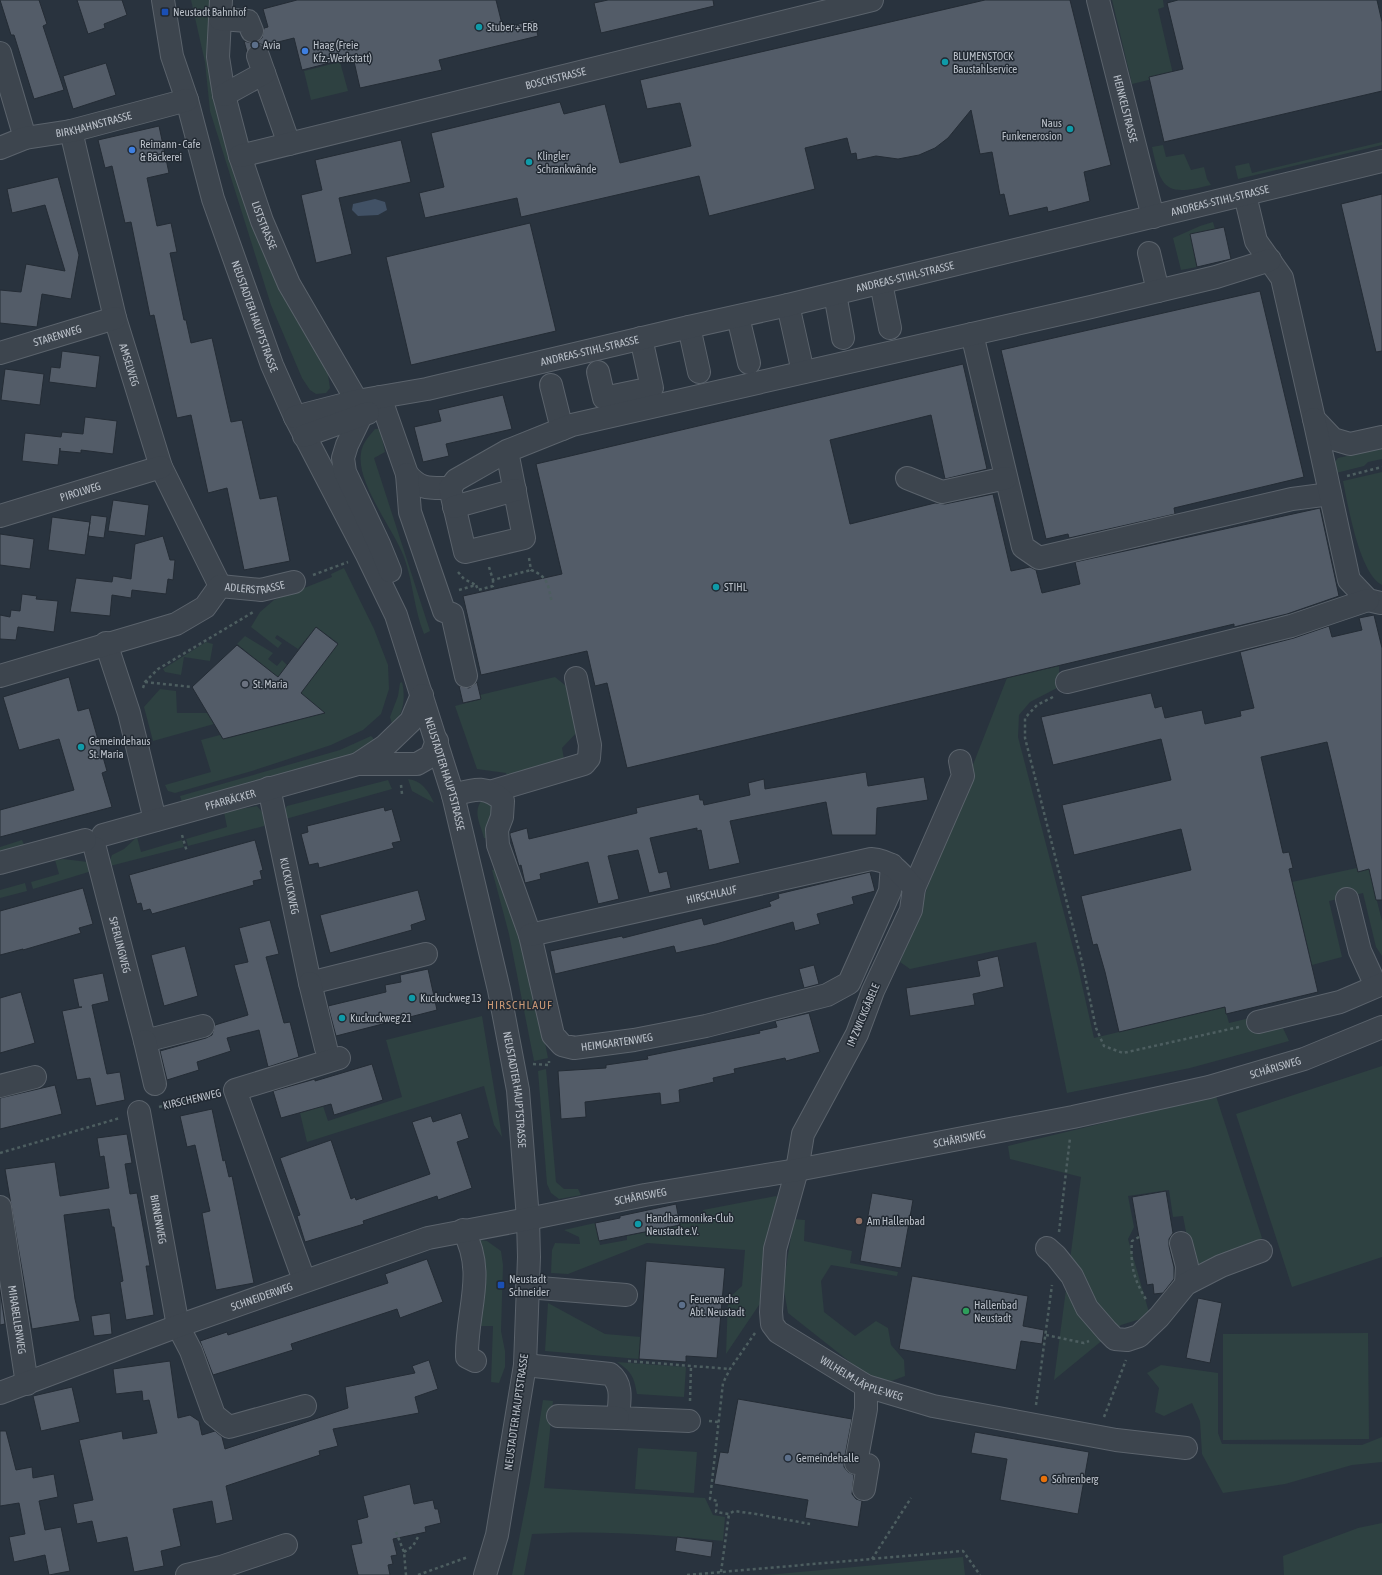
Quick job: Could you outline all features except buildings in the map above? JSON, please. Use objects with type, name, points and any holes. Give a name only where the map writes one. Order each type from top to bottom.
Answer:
[{"type":"street","name":"NEUSTADTER HAUPTSTRASSE","points":[[163,0],[172,56],[187,100],[213,199],[272,365],[299,427],[368,554],[396,615],[451,790],[499,990],[518,1090],[528,1219],[527,1288],[525,1365],[497,1535],[485,1575]]},
{"type":"street","name":"BOSCHSTRASSE","points":[[240,156],[872,0]]},
{"type":"street","name":"HEINKELSTRASSE","points":[[1098,0],[1153,217]]},
{"type":"street","points":[[220,9],[248,20],[252,31]]},
{"type":"street","name":"LISTSTRASSE","points":[[220,9],[218,57],[224,95],[240,156],[262,221],[289,284],[357,416]]},
{"type":"street","points":[[0,53],[25,138]]},
{"type":"street","points":[[224,95],[261,65],[289,144]]},
{"type":"street","name":"BIRKHAHNSTRASSE","points":[[0,148],[25,138],[71,131],[187,100]]},
{"type":"street","name":"AMSELWEG","points":[[71,131],[115,318],[161,467],[220,586]]},
{"type":"street","name":"ANDREAS-STIHL-STRASSE","points":[[299,427],[357,416],[382,402],[427,389],[835,294],[1382,162]]},
{"type":"street","points":[[1245,195],[1256,240],[1282,278],[1349,580],[1375,602]]},
{"type":"street","points":[[1149,253],[1158,291]]},
{"type":"street","points":[[507,450],[524,538],[464,552],[452,497],[456,480],[507,450],[562,429],[1158,291],[1216,277],[1270,260]]},
{"type":"street","points":[[881,283],[890,328]]},
{"type":"street","points":[[835,294],[843,338]]},
{"type":"street","points":[[788,305],[804,372]]},
{"type":"street","points":[[738,317],[749,363]]},
{"type":"street","name":"STARENWEG","points":[[0,353],[115,318]]},
{"type":"street","points":[[690,327],[699,372]]},
{"type":"street","points":[[972,334],[1023,547],[1039,558],[1292,499],[1328,487]]},
{"type":"street","points":[[598,372],[604,398],[652,388],[641,338]]},
{"type":"street","points":[[551,385],[562,429]]},
{"type":"street","points":[[382,402],[407,474],[410,512],[444,611],[452,614],[466,676]]},
{"type":"street","name":"NEUSTADTER HAUPTSTRASSE","points":[[357,416],[343,458],[345,472],[379,544],[394,580],[396,615]]},
{"type":"street","points":[[1314,419],[1333,439],[1350,444],[1382,437]]},
{"type":"street","name":"PIROLWEG","points":[[0,516],[161,467]]},
{"type":"street","points":[[407,474],[414,483],[452,497],[515,490]]},
{"type":"street","points":[[907,478],[942,492],[1006,478]]},
{"type":"street","name":"ADLERSTRASSE","points":[[0,676],[106,643],[176,624],[205,607],[220,586],[261,590],[294,582]]},
{"type":"street","points":[[1067,682],[1291,626],[1375,602]]},
{"type":"street","points":[[106,643],[129,713],[155,820]]},
{"type":"street","points":[[390,740],[424,737],[436,741],[431,756],[417,764],[451,790],[473,789],[493,791],[584,764],[589,758],[590,745],[576,678]]},
{"type":"street","name":"PFARRÄCKER","points":[[358,764],[390,740],[411,721],[422,695]]},
{"type":"street","name":"IM ZWICKGÄBELE","points":[[797,1170],[803,1134],[857,1034],[873,991],[911,910],[914,888],[962,776],[960,761]]},
{"type":"street","name":"PFARRÄCKER","points":[[0,863],[95,841],[155,820],[358,764],[417,764]]},
{"type":"street","name":"KUCKUCKWEG","points":[[235,1090],[332,1053],[310,983],[269,788]]},
{"type":"street","name":"HEIMGARTENWEG","points":[[493,791],[504,801],[502,817],[497,830],[498,845],[530,935],[553,1035],[562,1045],[574,1048],[634,1040],[706,1026],[826,995],[849,983],[890,890],[892,865]]},
{"type":"street","name":"SPERLINGWEG","points":[[95,841],[155,1084]]},
{"type":"street","name":"HIRSCHLAUF","points":[[530,935],[871,859],[884,860],[892,865]]},
{"type":"street","points":[[892,865],[914,888]]},
{"type":"street","points":[[1258,1022],[1340,1002],[1379,985],[1360,952],[1347,899]]},
{"type":"street","points":[[310,983],[426,954]]},
{"type":"street","points":[[145,1041],[204,1026]]},
{"type":"street","name":"SCHÄRISWEG","points":[[528,1219],[645,1195],[797,1170],[1073,1117],[1209,1087],[1304,1059],[1382,1027]]},
{"type":"street","points":[[0,1086],[34,1076]]},
{"type":"street","name":"KIRSCHENWEG","points":[[235,1090],[304,1280]]},
{"type":"street","name":"BIRNENWEG","points":[[139,1112],[178,1326],[191,1351],[214,1416],[229,1427],[306,1406]]},
{"type":"street","name":"WILHELM-LÄPPLE-WEG","points":[[797,1170],[775,1249],[771,1312],[772,1324],[778,1332],[866,1386],[933,1406],[1116,1440],[1186,1448]]},
{"type":"street","name":"MIRABELLENWEG","points":[[0,1207],[27,1384]]},
{"type":"street","name":"SCHNEIDERWEG","points":[[0,1393],[304,1280],[428,1238],[463,1230],[528,1219]]},
{"type":"street","points":[[463,1230],[470,1242],[476,1266],[475,1291],[467,1335],[467,1356],[475,1361]]},
{"type":"street","points":[[1181,1243],[1187,1266],[1186,1284]]},
{"type":"street","points":[[1047,1248],[1056,1256],[1072,1276],[1087,1308],[1107,1331],[1115,1339],[1127,1340],[1139,1336],[1159,1317],[1186,1284],[1221,1266],[1261,1251]]},
{"type":"street","points":[[527,1288],[626,1295]]},
{"type":"street","points":[[525,1365],[610,1374],[617,1380],[620,1389],[618,1418]]},
{"type":"street","points":[[864,1489],[868,1465],[856,1463],[866,1409],[866,1386]]},
{"type":"street","points":[[558,1416],[689,1421]]},
{"type":"street","points":[[187,1575],[221,1567],[286,1545]]},
{"type":"path","points":[[1328,487],[1382,467]]},
{"type":"path","points":[[524,538],[531,570]]},
{"type":"path","points":[[454,592],[476,585],[478,590],[493,586],[493,580],[485,547]]},
{"type":"path","name":"ADLERSTRASSE","points":[[294,582],[368,554]]},
{"type":"path","points":[[493,580],[531,570],[542,574],[546,579],[552,603]]},
{"type":"path","points":[[129,713],[140,699],[145,682],[158,669],[264,605],[261,590]]},
{"type":"path","points":[[145,682],[192,687]]},
{"type":"path","points":[[1067,682],[1062,693],[1037,705],[1025,718],[1025,738],[1082,962],[1096,1028],[1104,1046],[1123,1053],[1258,1022]]},
{"type":"path","points":[[533,1064],[549,1065],[550,1057]]},
{"type":"path","name":"KIRSCHENWEG","points":[[0,1153],[139,1112],[235,1090]]},
{"type":"path","points":[[771,1312],[730,1368],[723,1383],[710,1499],[717,1501],[716,1512],[729,1514],[734,1511],[810,1524]]},
{"type":"path","points":[[1046,1335],[1084,1343],[1107,1331]]},
{"type":"path","points":[[621,1361],[730,1368]]},
{"type":"path","points":[[689,1421],[691,1366]]},
{"type":"path","points":[[872,1559],[911,1498]]},
{"type":"path","points":[[721,1572],[729,1514]]},
{"type":"path","points":[[396,1532],[404,1552],[406,1575]]},
{"type":"path","points":[[404,1552],[413,1546],[418,1537]]},
{"type":"path","points":[[687,1575],[962,1551],[980,1575]]},
{"type":"path","points":[[418,1575],[470,1557]]},
{"type":"shaded area","points":[[191,0],[211,0],[211,49],[327,368],[330,388],[326,393],[316,394],[310,390],[302,378],[271,305],[210,111],[205,62]]},
{"type":"shaded area","points":[[1112,0],[1163,0],[1164,7],[1158,9],[1173,74],[1132,84]]},
{"type":"shaded area","points":[[340,62],[348,91],[311,100],[304,71]]},
{"type":"shaded area","points":[[1382,142],[1382,145],[1238,179],[1235,166],[1249,163],[1252,173]]},
{"type":"shaded area","points":[[1163,145],[1166,157],[1184,154],[1191,170],[1204,167],[1207,179],[1211,185],[1184,190],[1168,187],[1159,173],[1152,147]]},
{"type":"shaded area","points":[[1213,222],[1215,229],[1197,267],[1181,270],[1173,238]]},
{"type":"shaded area","points":[[375,429],[380,429],[385,452],[374,458],[430,631],[424,634],[404,557],[399,545],[376,505],[364,478],[361,465],[361,453],[366,440]]},
{"type":"shaded area","points":[[1382,448],[1382,459],[1368,462],[1364,466],[1336,473],[1334,463],[1338,458]]},
{"type":"shaded area","points":[[1382,472],[1382,585],[1374,578],[1361,553],[1351,521],[1343,481]]},
{"type":"shaded area","points":[[344,568],[374,629],[388,665],[389,689],[381,714],[363,730],[331,745],[252,771],[175,793],[168,791],[165,785],[211,772],[201,740],[220,735],[223,739],[324,713],[293,687],[310,681],[338,643],[316,627],[298,649],[277,635],[275,638],[282,643],[278,648],[251,627],[260,612],[274,600],[332,577],[331,574]]},
{"type":"shaded area","points":[[245,636],[273,653],[268,659],[277,666],[282,660],[288,666],[279,678],[237,644]]},
{"type":"shaded area","points":[[206,642],[213,644],[210,661],[184,657],[181,675],[165,672],[163,669]]},
{"type":"shaded area","points":[[1059,666],[1059,687],[1030,702],[1019,715],[1018,737],[1078,967],[1094,1038],[1202,1012],[1224,1005],[1229,1023],[1254,1017],[1282,1026],[1289,1041],[1190,1068],[1067,1093],[1036,942],[910,969],[900,962],[969,775],[1007,678]]},
{"type":"shaded area","points":[[555,677],[571,690],[580,729],[562,748],[565,764],[508,778],[506,773],[477,769],[455,706],[481,699],[480,695]]},
{"type":"shaded area","points":[[402,682],[404,694],[403,706],[393,727],[390,717],[398,696],[400,683]]},
{"type":"shaded area","points":[[160,689],[176,691],[177,713],[207,713],[214,724],[153,741],[144,707]]},
{"type":"shaded area","points":[[371,736],[374,743],[360,752],[183,805],[180,796],[340,750]]},
{"type":"shaded area","points":[[408,779],[421,784],[434,803],[412,791]]},
{"type":"shaded area","points":[[388,780],[392,789],[282,820],[282,814],[287,806]]},
{"type":"shaded area","points":[[482,800],[493,801],[488,838],[484,838],[477,814]]},
{"type":"shaded area","points":[[257,806],[263,813],[265,823],[264,826],[188,846],[186,839],[227,827],[224,812]]},
{"type":"shaded area","points":[[137,837],[141,852],[182,840],[184,847],[110,866],[112,855],[124,849]]},
{"type":"shaded area","points":[[22,840],[25,847],[0,853],[0,847]]},
{"type":"shaded area","points":[[63,859],[88,862],[95,870],[33,889],[31,882],[59,874],[55,860]]},
{"type":"shaded area","points":[[1357,868],[1358,872],[1369,869],[1382,921],[1382,956],[1376,947],[1363,893],[1329,901],[1342,957],[1312,965],[1292,882]]},
{"type":"shaded area","points":[[496,869],[527,951],[548,1058],[534,1061],[509,934],[492,870]]},
{"type":"shaded area","points":[[25,883],[27,891],[0,898],[0,890]]},
{"type":"shaded area","points":[[482,1016],[502,1137],[494,1125],[484,1086],[307,1142],[300,1113],[323,1106],[328,1121],[402,1097],[386,1040]]},
{"type":"shaded area","points":[[1382,1066],[1382,1257],[1292,1287],[1236,1114]]},
{"type":"shaded area","points":[[546,1069],[556,1182],[564,1189],[578,1189],[581,1195],[559,1199],[551,1193],[547,1184],[538,1071]]},
{"type":"shaded area","points":[[1216,1096],[1262,1238],[1194,1274],[1183,1216],[1173,1217],[1169,1190],[1128,1196],[1134,1227],[1128,1239],[1150,1316],[1121,1325],[1054,1380],[1081,1177],[1010,1159],[1008,1146]]},
{"type":"shaded area","points":[[776,1196],[782,1202],[761,1302],[726,1354],[728,1299],[742,1286],[745,1250],[647,1243],[568,1274],[551,1273],[552,1250],[555,1243],[580,1244],[579,1237],[564,1230],[595,1223],[600,1245],[627,1240],[627,1236],[680,1225],[680,1222],[686,1220],[685,1216],[703,1213],[703,1210]]},
{"type":"shaded area","points":[[794,1219],[805,1220],[804,1241],[852,1251],[850,1263],[898,1272],[897,1276],[831,1265],[821,1281],[824,1312],[855,1336],[876,1321],[888,1328],[891,1345],[904,1360],[905,1376],[886,1383],[869,1377],[788,1313],[783,1285]]},
{"type":"shaded area","points":[[480,1240],[487,1241],[501,1251],[503,1265],[501,1331],[505,1351],[505,1367],[499,1383],[491,1382],[493,1326],[476,1326],[486,1266],[478,1244]]},
{"type":"shaded area","points":[[548,1303],[605,1334],[641,1337],[639,1359],[545,1351]]},
{"type":"shaded area","points":[[1368,1333],[1369,1439],[1223,1440],[1223,1334]]},
{"type":"shaded area","points":[[617,1362],[686,1367],[684,1397],[637,1394],[632,1375]]},
{"type":"shaded area","points":[[1161,1365],[1218,1373],[1218,1433],[1222,1444],[1362,1445],[1382,1437],[1382,1462],[1352,1465],[1285,1484],[1223,1493],[1202,1454],[1200,1421],[1192,1403],[1164,1416],[1155,1412],[1159,1388],[1147,1373]]},
{"type":"shaded area","points":[[543,1400],[553,1401],[544,1488],[705,1498],[713,1515],[725,1517],[723,1541],[628,1533],[580,1532],[532,1534],[524,1575],[512,1575],[530,1483]]},
{"type":"shaded area","points":[[638,1448],[697,1452],[694,1493],[635,1489]]},
{"type":"shaded area","points":[[1382,1523],[1382,1575],[1284,1575],[1283,1556],[1358,1528]]},
{"type":"shaded area","points":[[963,1557],[965,1575],[767,1575]]},
{"type":"water","points":[[375,199],[385,202],[387,210],[378,215],[358,216],[352,210],[353,204]]},
{"type":"place","name":"Neustadt Bahnhof","points":[[165,12]]},
{"type":"place","name":"Stuber + ERB","points":[[479,27]]},
{"type":"place","name":"Avia","points":[[255,45]]},
{"type":"place","name":"Haag (Freie Kfz.-Werkstatt)","points":[[305,51]]},
{"type":"place","name":"BLUMENSTOCK Baustahlservice","points":[[945,62]]},
{"type":"place","name":"Naus Funkenerosion","points":[[1070,129]]},
{"type":"place","name":"Reimann - Cafe & Bäckerei","points":[[132,150]]},
{"type":"place","name":"Klingler Schrankwände","points":[[529,162]]},
{"type":"place","name":"STIHL","points":[[716,587]]},
{"type":"place","name":"St. Maria","points":[[245,684]]},
{"type":"place","name":"Gemeindehaus St. Maria","points":[[81,747]]},
{"type":"place","name":"Kuckuckweg 13","points":[[412,998]]},
{"type":"place","name":"Kuckuckweg 21","points":[[342,1018]]},
{"type":"place","name":"Am Hallenbad","points":[[859,1221]]},
{"type":"place","name":"Handharmonika-Club Neustadt e.V.","points":[[638,1224]]},
{"type":"place","name":"Neustadt Schneider","points":[[501,1285]]},
{"type":"place","name":"Feuerwache Abt. Neustadt","points":[[682,1305]]},
{"type":"place","name":"Hallenbad Neustadt","points":[[966,1311]]},
{"type":"place","name":"Gemeindehalle","points":[[788,1458]]},
{"type":"place","name":"Söhrenberg","points":[[1044,1479]]},
{"type":"district","name":"HIRSCHLAUF","points":[[520,1005]]}]
